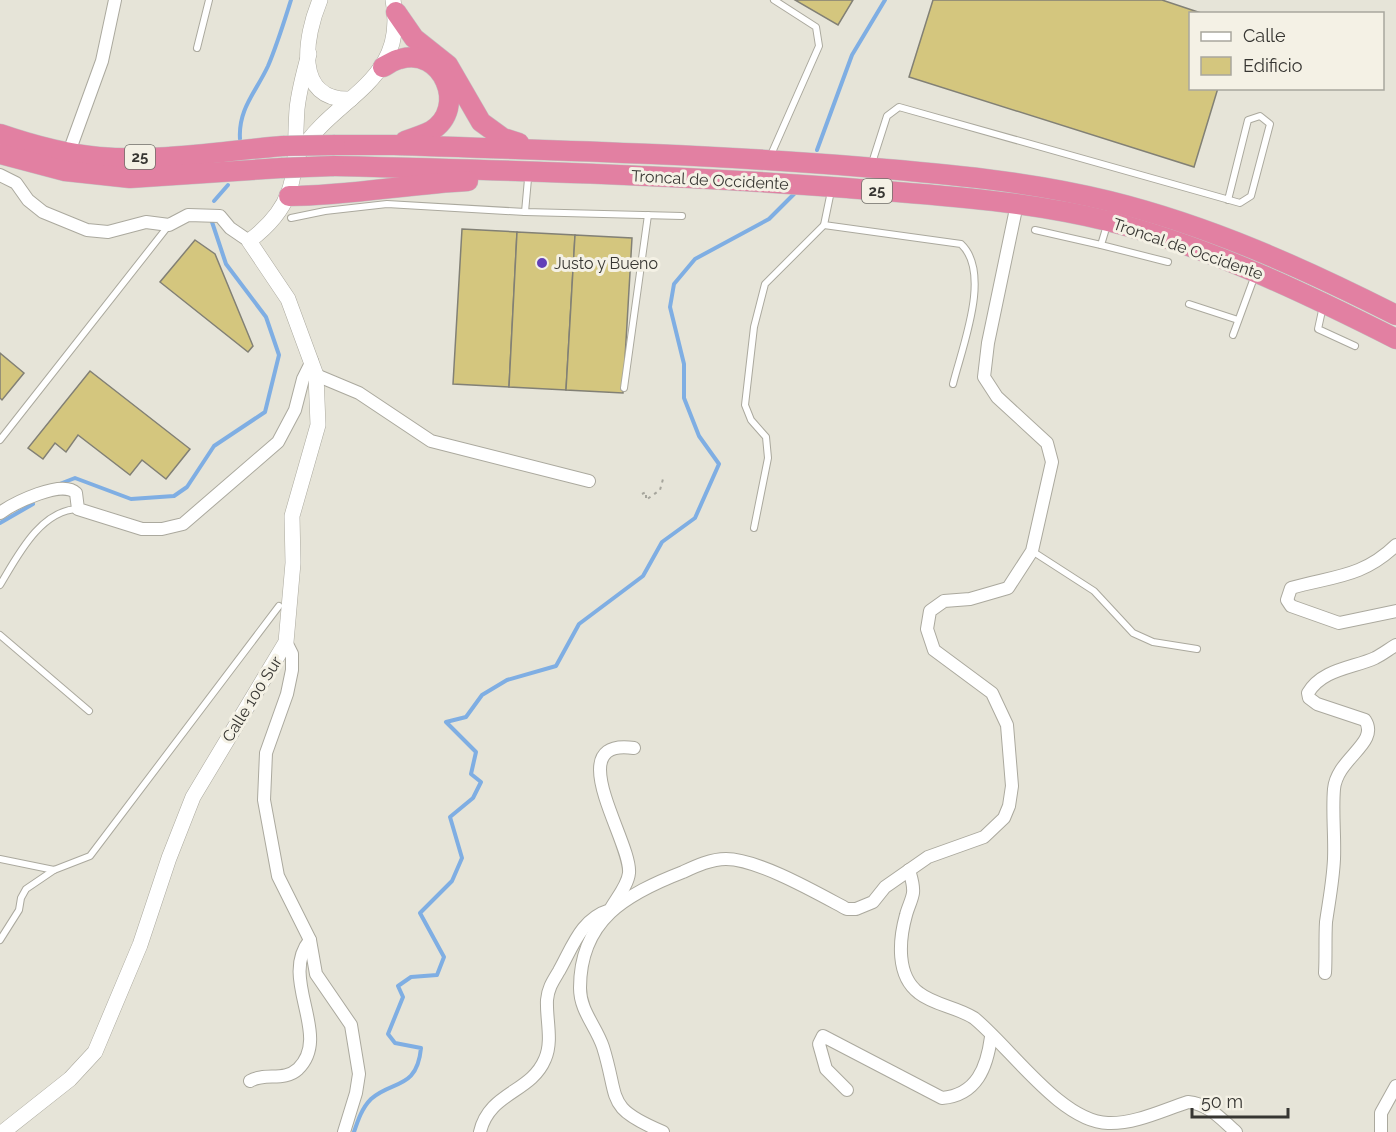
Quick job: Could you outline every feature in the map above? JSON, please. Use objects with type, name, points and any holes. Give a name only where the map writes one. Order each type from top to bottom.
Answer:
[{"type":"highway","points":[[394,6],[414,38],[448,65],[481,122],[503,138],[554,150]]},
{"type":"highway","points":[[383,67],[400,59],[422,59],[440,71],[450,94],[446,113],[441,123],[432,130],[394,145]]},
{"type":"highway","name":"Troncal de Occidente","points":[[0,134],[69,152],[132,157],[287,157],[334,166],[549,171],[832,187],[1017,204],[1108,222],[1198,250],[1256,271],[1396,339]]},
{"type":"highway","name":"Troncal de Occidente","points":[[0,154],[65,171],[130,177],[287,157],[335,145],[394,145],[769,159],[1017,183],[1148,211],[1217,233],[1281,259],[1396,315]]},
{"type":"highway","points":[[289,196],[338,196],[395,186],[446,182],[636,176]]},
{"type":"street","points":[[69,152],[102,62],[116,0]]},
{"type":"street","points":[[320,0],[312,30],[308,66],[317,88],[339,99],[351,99]]},
{"type":"street","points":[[287,157],[374,79],[383,67],[394,40],[394,6]]},
{"type":"street","points":[[249,241],[279,214],[289,196],[287,157],[309,54]]},
{"type":"street","points":[[0,175],[16,183],[28,200],[43,212],[78,228],[108,232],[138,223],[169,225]]},
{"type":"street","points":[[480,1132],[485,1117],[493,1105],[530,1080],[542,1065],[549,1046],[549,988],[584,927],[599,913],[610,910],[661,880],[713,860],[727,858],[751,864],[847,909],[856,909],[873,902],[885,887],[928,857],[984,837],[1004,818],[1012,786],[1007,725],[992,693],[934,650],[927,629],[930,611],[944,601],[970,599],[1008,588],[1032,551],[1052,462],[1047,443],[997,397],[984,377],[988,343],[1017,204]]},
{"type":"street","name":"Calle 100 Sur","points":[[3,1132],[70,1079],[95,1052],[140,945],[169,858],[193,797],[286,642],[293,563],[292,516],[318,425],[314,368],[288,299],[249,241],[230,228],[220,216],[188,214],[169,225]]},
{"type":"street","points":[[0,513],[49,491],[68,489],[76,493],[78,508],[142,529],[162,529],[183,524],[278,442],[295,410],[301,384],[314,368],[359,393],[431,441],[589,481]]},
{"type":"street","points":[[1396,545],[1372,564],[1350,575],[1291,588],[1287,600],[1291,606],[1339,623],[1396,611]]},
{"type":"street","points":[[286,642],[292,654],[292,670],[287,694],[266,753],[264,800],[278,876],[310,940],[316,974],[351,1025],[359,1074],[356,1093],[344,1132]]},
{"type":"street","points":[[1325,973],[1326,922],[1332,898],[1334,790],[1337,774],[1350,755],[1368,739],[1370,733],[1365,720],[1317,704],[1309,698],[1308,693],[1319,681],[1338,670],[1375,658],[1396,645]]},
{"type":"street","points":[[634,748],[617,745],[605,751],[600,762],[601,782],[629,873],[610,910],[590,939],[580,990],[584,1010],[599,1034],[619,1107],[629,1116],[663,1132]]},
{"type":"street","points":[[909,870],[913,895],[906,916],[901,958],[905,976],[924,997],[957,1008],[986,1028],[991,1036],[1062,1103],[1089,1120],[1111,1124],[1188,1102],[1209,1108],[1236,1132]]},
{"type":"street","points":[[250,1081],[256,1078],[287,1075],[299,1068],[307,1054],[310,1031],[299,970],[310,940]]},
{"type":"street","points":[[847,1090],[826,1069],[819,1044],[823,1036],[942,1098],[957,1097],[975,1083],[988,1061],[991,1036]]},
{"type":"street","points":[[1381,1132],[1381,1113],[1396,1086]]},
{"type":"lane","points":[[197,48],[209,0]]},
{"type":"lane","points":[[769,159],[819,46],[816,27],[774,0]]},
{"type":"lane","points":[[870,168],[887,116],[899,107],[1228,200],[1240,203],[1251,196],[1270,124],[1260,116],[1248,120],[1228,200]]},
{"type":"lane","points":[[525,212],[528,179]]},
{"type":"lane","points":[[754,528],[768,458],[766,437],[751,420],[745,405],[754,327],[765,284],[824,225],[832,187]]},
{"type":"lane","points":[[291,218],[325,211],[387,204],[525,212],[682,216]]},
{"type":"lane","points":[[624,388],[648,215]]},
{"type":"lane","points":[[1101,245],[1108,222]]},
{"type":"lane","points":[[0,440],[169,225]]},
{"type":"lane","points":[[824,225],[961,244],[969,251],[975,268],[975,291],[953,384]]},
{"type":"lane","points":[[1035,230],[1168,262]]},
{"type":"lane","points":[[1233,335],[1256,271]]},
{"type":"lane","points":[[1324,303],[1319,314],[1318,329],[1355,346]]},
{"type":"lane","points":[[1189,304],[1238,320]]},
{"type":"lane","points":[[0,585],[23,547],[53,515],[78,508]]},
{"type":"lane","points":[[1032,551],[1094,591],[1133,633],[1153,642],[1197,649]]},
{"type":"lane","points":[[0,940],[19,910],[21,898],[26,889],[54,870],[90,856],[279,606]]},
{"type":"lane","points":[[0,635],[88,711]]},
{"type":"lane","points":[[0,859],[54,870]]},
{"type":"path","points":[[642,494],[646,492],[646,500],[660,490],[663,479]]},
{"type":"building","points":[[795,0],[853,0],[838,25]]},
{"type":"building","points":[[933,0],[1162,0],[1198,12],[1189,12],[1189,90],[1217,90],[1194,167],[909,77]]},
{"type":"building","points":[[462,229],[517,232],[509,387],[453,384]]},
{"type":"building","points":[[517,232],[575,235],[566,390],[509,387]]},
{"type":"building","points":[[575,235],[632,238],[623,393],[566,390]]},
{"type":"building","points":[[195,240],[215,254],[253,346],[248,352],[160,282]]},
{"type":"building","points":[[0,353],[24,373],[2,400],[0,398]]},
{"type":"building","points":[[90,371],[190,449],[166,479],[142,460],[130,475],[78,435],[66,452],[55,443],[43,459],[28,448]]},
{"type":"waterway","points":[[240,139],[240,128],[245,110],[268,66],[291,0]]},
{"type":"waterway","points":[[817,150],[852,55],[885,0]]},
{"type":"waterway","points":[[214,201],[228,185]]},
{"type":"waterway","points":[[354,1132],[363,1110],[371,1099],[409,1078],[419,1061],[421,1048],[395,1043],[388,1034],[403,997],[398,986],[411,977],[437,975],[444,957],[420,913],[452,881],[462,858],[450,817],[473,798],[481,782],[471,774],[476,752],[446,722],[466,717],[482,695],[507,680],[556,666],[579,624],[643,576],[662,542],[695,518],[719,464],[699,436],[684,398],[684,364],[670,307],[674,284],[695,259],[769,219],[797,191]]},
{"type":"waterway","points":[[57,485],[75,478],[131,499],[174,496],[187,487],[214,446],[265,412],[279,355],[266,317],[226,264],[212,222]]},
{"type":"waterway","points":[[0,523],[33,504]]},
{"type":"place","name":"Justo y Bueno","points":[[542,263]]}]
